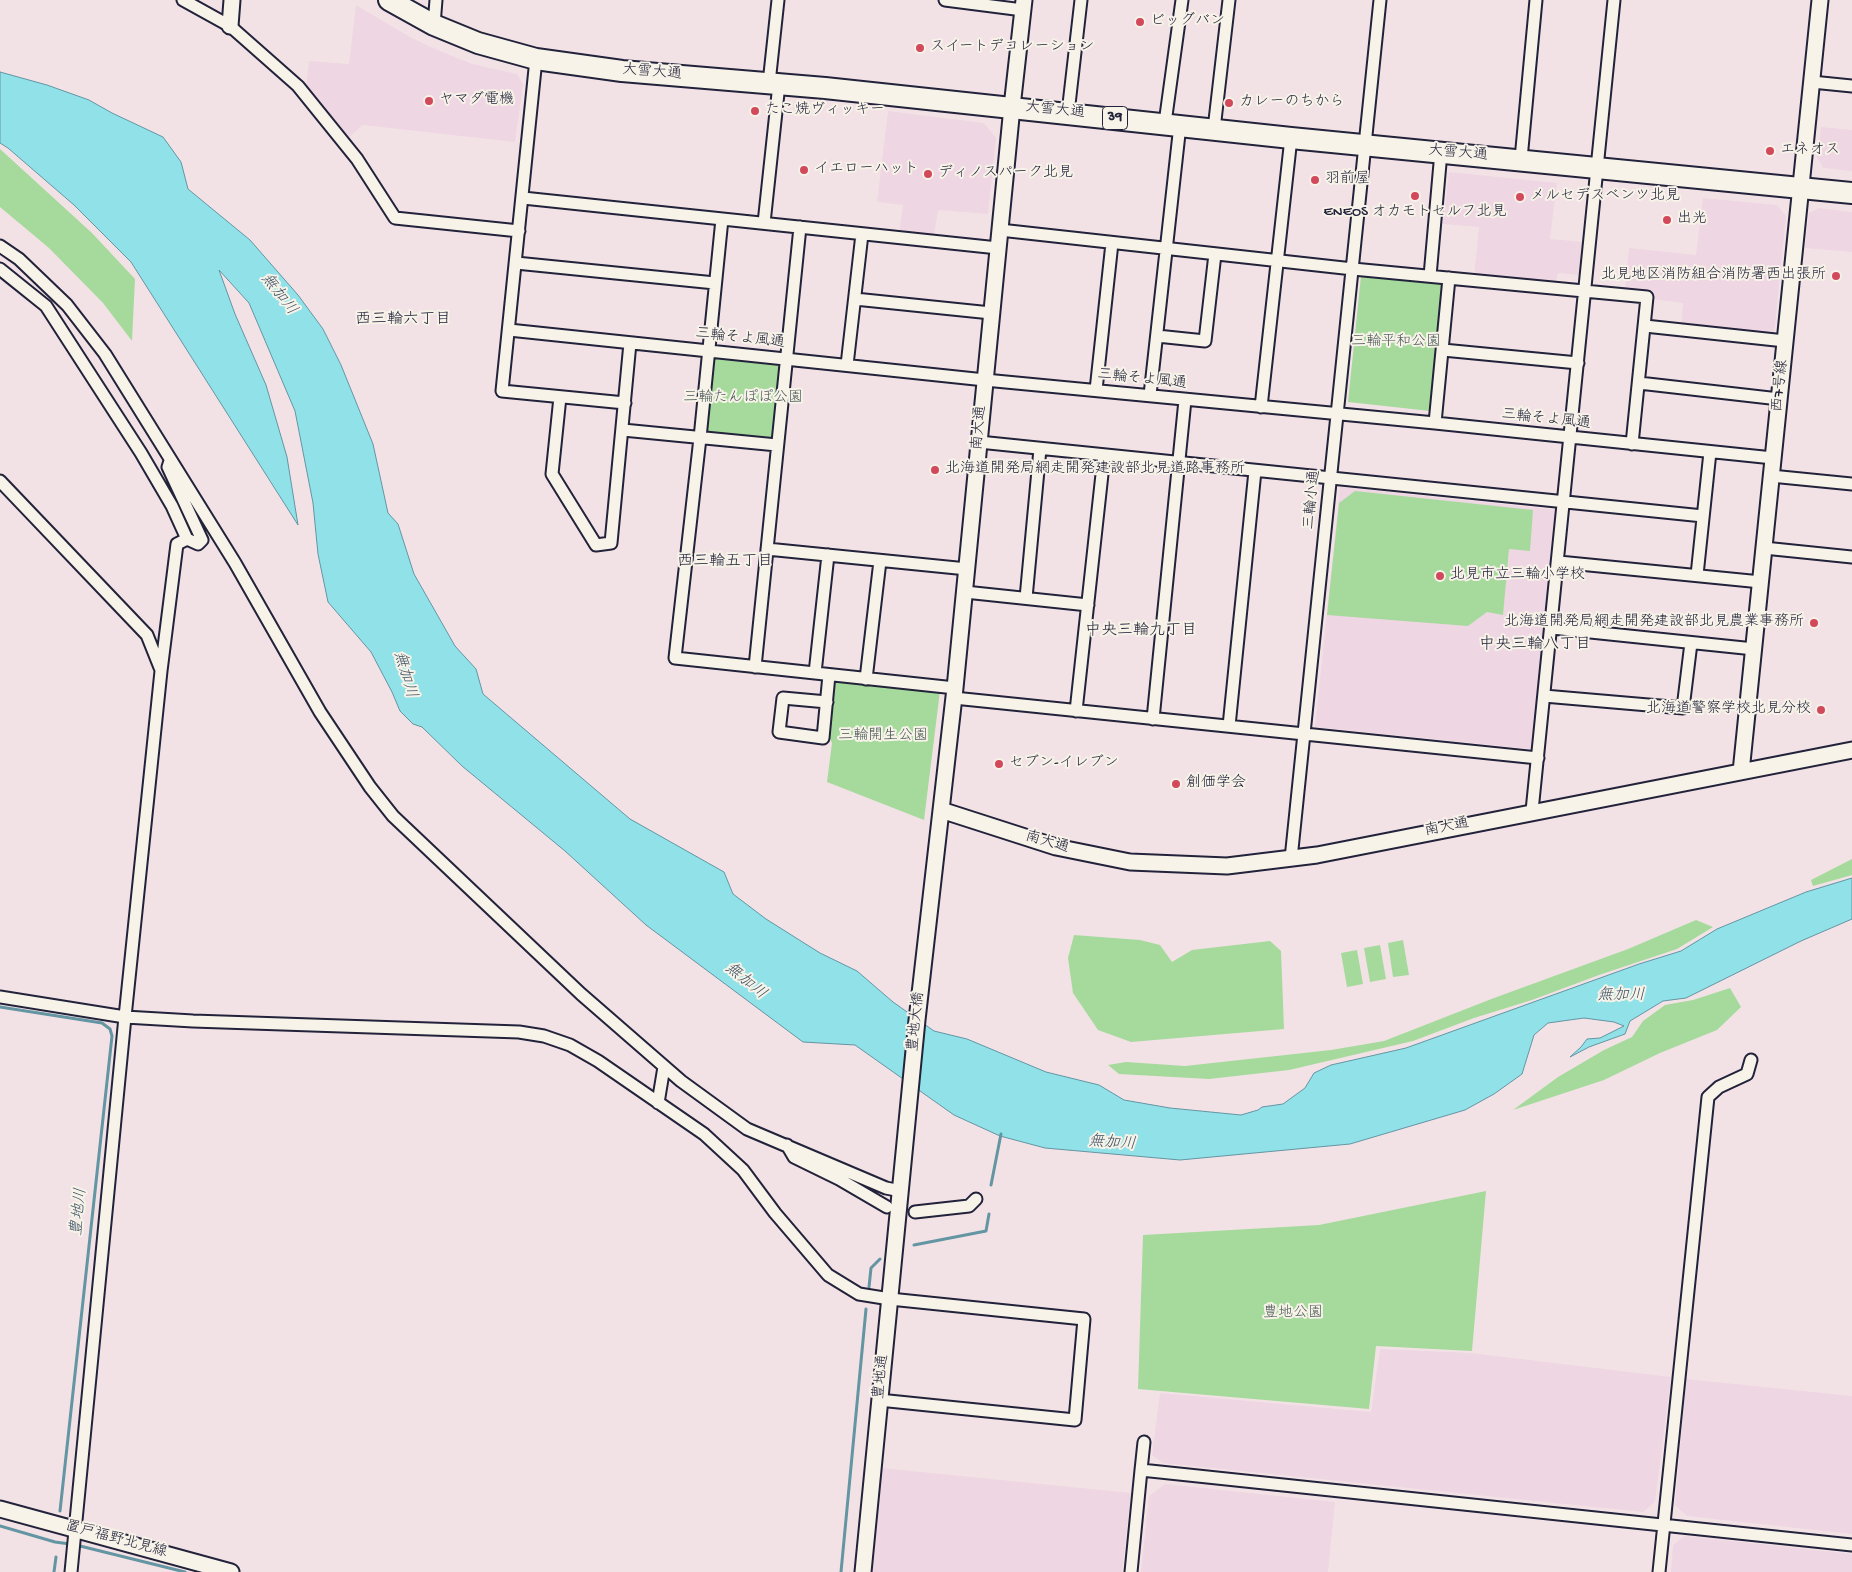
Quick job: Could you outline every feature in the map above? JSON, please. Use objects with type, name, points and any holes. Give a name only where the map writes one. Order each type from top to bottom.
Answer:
[{"type":"highway","name":"大雪大通","points":[[389,0],[434,25],[478,43],[536,59],[622,71],[774,83],[1291,138],[1521,159],[1852,193]]},
{"type":"main road","points":[[230,26],[232,0]]},
{"type":"main road","name":"西7号線","points":[[1741,772],[1820,0]]},
{"type":"main road","name":"南大通","points":[[1024,5],[941,810],[1056,847],[1130,862],[1227,866],[1291,859],[1852,750]]},
{"type":"main road","name":"豊地大橋","points":[[901,1186],[917,1020],[941,810]]},
{"type":"main road","name":"豊地通","points":[[862,1572],[901,1186]]},
{"type":"main road","name":"置戸福野北見線","points":[[0,1509],[74,1540],[231,1572]]},
{"type":"street","points":[[183,0],[230,26],[298,86],[357,159],[394,218],[519,231]]},
{"type":"street","points":[[434,25],[436,0]]},
{"type":"street","points":[[764,223],[778,0]]},
{"type":"street","points":[[945,0],[1024,5]]},
{"type":"street","points":[[1068,113],[1081,0]]},
{"type":"street","points":[[1150,396],[1167,249],[1173,124],[1182,0]]},
{"type":"street","points":[[1214,129],[1229,0]]},
{"type":"street","name":"三輪小通","points":[[1291,859],[1380,0]]},
{"type":"street","points":[[1521,159],[1536,0]]},
{"type":"street","points":[[1532,811],[1559,562],[1614,0]]},
{"type":"street","points":[[536,59],[502,390],[625,403]]},
{"type":"street","points":[[1812,82],[1852,86]]},
{"type":"street","points":[[1261,407],[1291,138]]},
{"type":"street","points":[[1430,276],[1441,152]]},
{"type":"street","points":[[523,198],[998,248]]},
{"type":"street","points":[[722,218],[675,658],[866,679],[1076,711],[1538,758]]},
{"type":"street","points":[[755,667],[800,227]]},
{"type":"street","points":[[1000,230],[1353,269],[1647,298],[1632,444]]},
{"type":"street","points":[[847,365],[862,234]]},
{"type":"street","points":[[1096,390],[1112,243]]},
{"type":"street","points":[[0,246],[19,259],[72,312],[105,354],[235,563],[320,712],[370,787],[393,816],[581,994],[681,1082],[747,1129],[787,1144],[886,1188],[901,1186]]},
{"type":"street","points":[[1157,336],[1205,341],[1215,254]]},
{"type":"street","points":[[516,263],[715,283]]},
{"type":"street","points":[[0,269],[46,306],[141,453],[172,506],[187,539],[198,544],[202,540],[168,467],[170,461]]},
{"type":"street","points":[[1435,423],[1449,278]]},
{"type":"street","points":[[855,299],[991,314]]},
{"type":"street","points":[[1645,326],[1786,341]]},
{"type":"street","name":"三輪そよ風通","points":[[509,330],[985,380],[1435,423],[1773,458]]},
{"type":"street","points":[[560,397],[552,474],[596,545],[610,543],[623,430],[630,343]]},
{"type":"street","points":[[1443,350],[1578,363]]},
{"type":"street","points":[[1639,383],[1779,399]]},
{"type":"street","points":[[1153,719],[1186,400]]},
{"type":"street","points":[[623,430],[777,445]]},
{"type":"street","points":[[979,442],[1703,516]]},
{"type":"street","points":[[1026,598],[1040,449]]},
{"type":"street","points":[[1697,575],[1710,452]]},
{"type":"street","points":[[1076,711],[1104,456]]},
{"type":"street","points":[[1229,726],[1255,471]]},
{"type":"street","points":[[1771,476],[1852,484]]},
{"type":"street","points":[[0,481],[147,635],[161,672]]},
{"type":"street","points":[[71,1572],[125,1016],[161,672],[177,544],[187,539]]},
{"type":"street","points":[[1764,548],[1852,557]]},
{"type":"street","points":[[767,549],[967,568]]},
{"type":"street","points":[[815,673],[828,555]]},
{"type":"street","points":[[866,679],[880,561]]},
{"type":"street","points":[[1559,562],[1761,582]]},
{"type":"street","points":[[964,592],[1088,606]]},
{"type":"street","points":[[1552,628],[1754,649]]},
{"type":"street","points":[[1544,696],[1683,708],[1691,643]]},
{"type":"street","points":[[827,702],[783,698],[779,732],[823,738],[827,702],[829,675]]},
{"type":"street","points":[[0,997],[125,1016],[193,1021],[519,1032],[544,1036],[570,1045],[598,1061],[704,1134],[743,1170],[775,1213],[828,1275],[859,1294],[890,1299],[1084,1319],[1075,1420],[879,1400]]},
{"type":"street","points":[[1660,1572],[1708,1097],[1718,1087],[1747,1074],[1751,1060]]},
{"type":"street","points":[[658,1103],[664,1067]]},
{"type":"street","points":[[787,1144],[794,1157],[839,1179],[887,1207]]},
{"type":"street","points":[[915,1212],[968,1206],[976,1199]]},
{"type":"street","points":[[1131,1572],[1144,1442]]},
{"type":"street","points":[[1141,1470],[1852,1545]]},
{"type":"shaded area","points":[[356,5],[410,37],[433,48],[472,64],[517,74],[523,84],[515,142],[363,125],[348,138],[306,88],[309,61],[349,64]]},
{"type":"shaded area","points":[[888,111],[984,123],[996,138],[988,214],[938,210],[934,236],[899,233],[903,205],[877,202]]},
{"type":"shaded area","points":[[1821,127],[1852,130],[1852,171],[1823,168],[1817,157]]},
{"type":"shaded area","points":[[1449,172],[1557,183],[1550,239],[1584,242],[1580,275],[1558,273],[1556,283],[1474,276],[1479,227],[1443,224]]},
{"type":"shaded area","points":[[1703,198],[1777,205],[1786,216],[1774,335],[1681,326],[1683,303],[1652,299],[1652,292],[1625,289],[1629,248],[1696,255]]},
{"type":"shaded area","points":[[1819,208],[1852,212],[1852,252],[1805,248],[1809,213]]},
{"type":"shaded area","name":"北見市立三輪小学校","points":[[1340,487],[1557,510],[1532,749],[1315,727]]},
{"type":"shaded area","points":[[1380,1349],[1471,1353],[1671,1377],[1655,1502],[1643,1512],[1163,1463],[1152,1455],[1160,1393],[1371,1412]]},
{"type":"shaded area","points":[[1686,1379],[1852,1396],[1852,1534],[1687,1516],[1675,1505]]},
{"type":"shaded area","points":[[881,1468],[1131,1493],[1122,1572],[871,1572]]},
{"type":"shaded area","points":[[1165,1484],[1335,1502],[1328,1572],[1141,1572],[1149,1496]]},
{"type":"shaded area","points":[[1685,1536],[1852,1554],[1852,1572],[1671,1572],[1673,1545]]},
{"type":"green space","points":[[0,149],[92,233],[135,279],[132,341],[103,303],[49,248],[0,207]]},
{"type":"green space","name":"三輪平和公園","points":[[1361,276],[1443,284],[1430,411],[1348,402]]},
{"type":"green space","name":"三輪たんぽぽ公園","points":[[712,355],[782,363],[773,441],[704,434]]},
{"type":"green space","points":[[1355,491],[1533,510],[1530,551],[1509,549],[1503,615],[1487,612],[1468,626],[1327,615],[1339,503]]},
{"type":"green space","name":"三輪開生公園","points":[[833,680],[940,691],[924,820],[827,782],[832,743],[828,735]]},
{"type":"green space","points":[[1852,859],[1852,875],[1813,886],[1811,880]]},
{"type":"green space","points":[[1696,920],[1713,927],[1677,949],[1532,1000],[1474,1018],[1413,1041],[1289,1070],[1209,1079],[1119,1074],[1108,1065],[1126,1062],[1185,1066],[1331,1050],[1384,1041],[1628,949]]},
{"type":"green space","points":[[1074,935],[1140,940],[1160,945],[1172,962],[1192,950],[1270,941],[1281,951],[1284,1029],[1131,1042],[1098,1030],[1073,993],[1068,958]]},
{"type":"green space","points":[[1403,940],[1409,975],[1393,977],[1388,943]]},
{"type":"green space","points":[[1380,945],[1386,979],[1370,982],[1364,948]]},
{"type":"green space","points":[[1357,950],[1363,984],[1347,987],[1341,953]]},
{"type":"green space","points":[[1730,988],[1741,1007],[1717,1030],[1660,1053],[1604,1080],[1513,1110],[1558,1077],[1604,1050],[1632,1037],[1643,1021],[1665,1005],[1693,1000]]},
{"type":"green space","name":"豊地公園","points":[[1486,1191],[1472,1351],[1376,1346],[1369,1409],[1138,1389],[1143,1235],[1319,1225]]},
{"type":"water","name":"無加川","points":[[0,72],[47,85],[89,100],[163,137],[181,162],[188,189],[250,240],[298,295],[323,329],[341,365],[373,444],[388,513],[398,524],[414,574],[455,646],[476,669],[483,694],[630,819],[724,872],[733,894],[766,919],[820,953],[857,971],[893,1002],[934,1031],[967,1039],[1046,1072],[1099,1085],[1124,1100],[1170,1108],[1241,1115],[1262,1107],[1283,1104],[1305,1088],[1314,1073],[1331,1065],[1406,1048],[1639,964],[1681,951],[1717,929],[1806,892],[1852,878],[1852,919],[1801,941],[1686,998],[1663,1001],[1630,1021],[1625,1034],[1589,1047],[1570,1057],[1587,1039],[1600,1038],[1624,1026],[1614,1022],[1584,1018],[1548,1023],[1534,1035],[1522,1074],[1494,1094],[1465,1110],[1350,1144],[1180,1160],[1045,1148],[1000,1136],[954,1115],[855,1045],[803,1042],[646,925],[565,851],[462,766],[422,727],[413,724],[400,711],[371,652],[328,602],[318,554],[313,503],[295,411],[249,303],[219,270],[235,314],[266,385],[287,457],[298,525],[131,262],[74,205],[0,143]]},
{"type":"waterway","name":"豊地川","points":[[0,1007],[102,1023],[110,1029],[112,1036],[60,1511]]},
{"type":"waterway","points":[[991,1185],[1001,1134]]},
{"type":"waterway","points":[[914,1245],[986,1231],[989,1214]]},
{"type":"waterway","points":[[869,1287],[871,1268],[880,1259]]},
{"type":"waterway","points":[[841,1572],[866,1309]]},
{"type":"waterway","name":"豊地川","points":[[0,1526],[55,1542],[70,1544]]},
{"type":"waterway","points":[[76,1545],[185,1572]]},
{"type":"waterway","name":"豊地川","points":[[54,1572],[56,1557]]},
{"type":"place","name":"ビッグバン","points":[[1140,22]]},
{"type":"place","name":"スイートデコレーション","points":[[920,48]]},
{"type":"place","name":"ヤマダ電機","points":[[429,101]]},
{"type":"place","name":"カレーのちから","points":[[1229,103]]},
{"type":"place","name":"たこ焼ヴィッキー","points":[[755,111]]},
{"type":"place","name":"エネオス","points":[[1770,151]]},
{"type":"place","name":"イエローハット","points":[[804,170]]},
{"type":"place","name":"ディノスパーク北見","points":[[928,174]]},
{"type":"place","name":"羽前屋","points":[[1315,180]]},
{"type":"place","name":"ENEOS オカモトセルフ北見","points":[[1415,196]]},
{"type":"place","name":"メルセデスベンツ北見","points":[[1520,197]]},
{"type":"place","name":"出光","points":[[1667,220]]},
{"type":"place","name":"北見地区消防組合消防署西出張所","points":[[1836,276]]},
{"type":"place","name":"北海道開発局網走開発建設部北見道路事務所","points":[[935,470]]},
{"type":"place","name":"北見市立三輪小学校","points":[[1440,576]]},
{"type":"place","name":"北海道開発局網走開発建設部北見農業事務所","points":[[1814,623]]},
{"type":"place","name":"北海道警察学校北見分校","points":[[1821,710]]},
{"type":"place","name":"セブン-イレブン","points":[[999,764]]},
{"type":"place","name":"創価学会","points":[[1176,784]]},
{"type":"district","name":"西三輪六丁目","points":[[403,321]]},
{"type":"district","name":"西三輪五丁目","points":[[725,563]]},
{"type":"district","name":"中央三輪九丁目","points":[[1141,632]]},
{"type":"district","name":"中央三輪八丁目","points":[[1535,646]]}]
